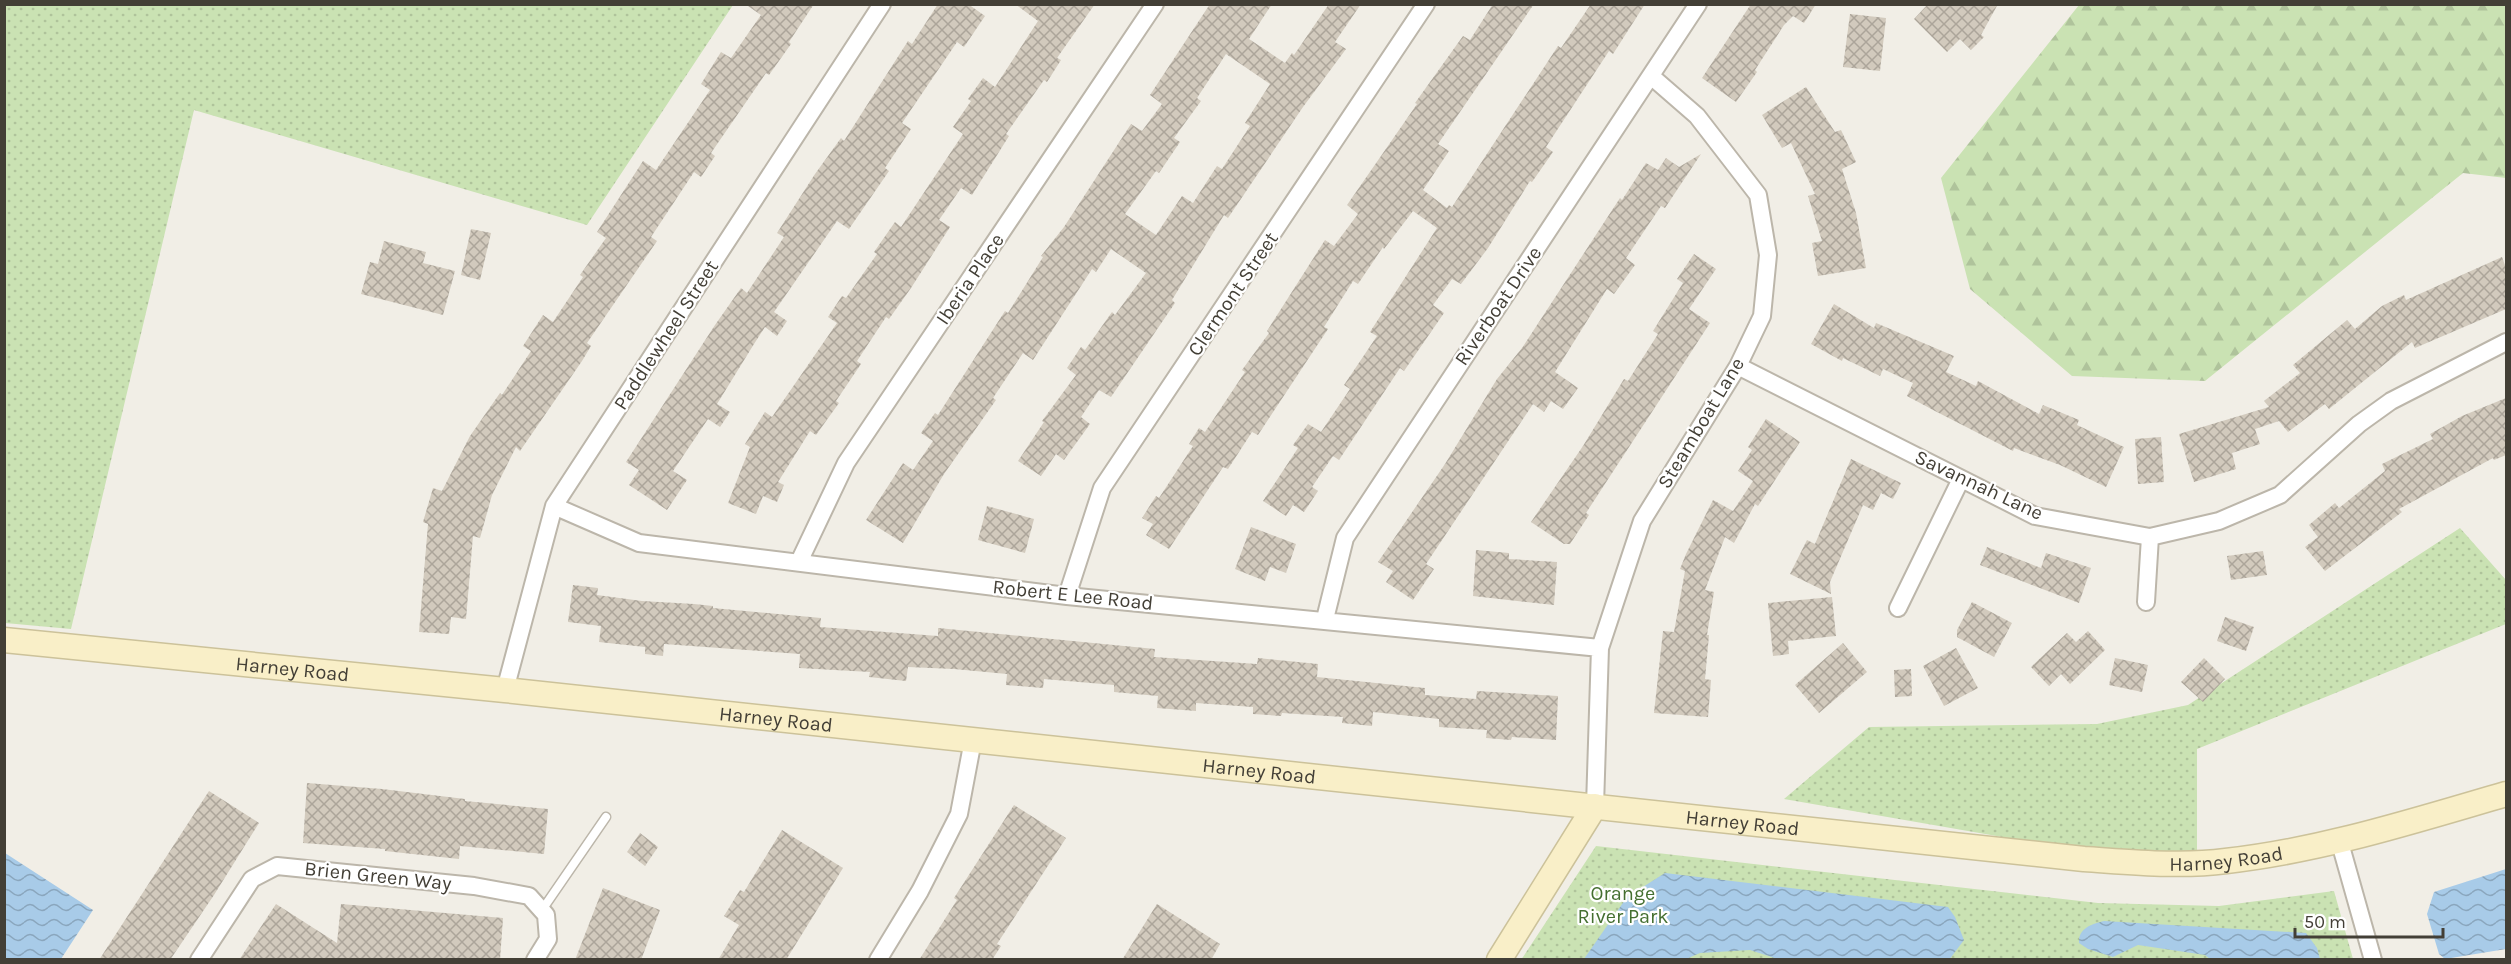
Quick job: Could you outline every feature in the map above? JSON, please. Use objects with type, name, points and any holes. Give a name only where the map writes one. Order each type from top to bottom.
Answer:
[{"type":"street","name":"Paddlewheel Street","points":[[505,690],[554,506],[882,4]]},
{"type":"street","name":"Iberia Place","points":[[799,562],[846,463],[1155,4]]},
{"type":"street","name":"Clermont Street","points":[[1067,596],[1102,488],[1426,4]]},
{"type":"street","name":"Riverboat Drive","points":[[1325,619],[1345,538],[1698,4]]},
{"type":"street","name":"Steamboat Lane","points":[[1595,806],[1600,648],[1642,521],[1738,366],[1762,316],[1768,255],[1758,195],[1697,116],[1651,76]]},
{"type":"street","name":"Savannah Lane","points":[[1738,366],[2035,516],[2150,537],[2219,521],[2280,495],[2360,424],[2391,401],[2506,342]]},
{"type":"street","points":[[1898,608],[1961,479]]},
{"type":"street","name":"Robert E Lee Road","points":[[554,506],[639,543],[1067,596],[1325,619],[1600,648]]},
{"type":"street","points":[[2146,602],[2150,537]]},
{"type":"street","name":"Harney Road","points":[[4,640],[505,690],[2084,859],[2153,863],[2224,862],[2340,843],[2506,794]]},
{"type":"street","points":[[878,960],[920,891],[959,814],[973,740]]},
{"type":"street","points":[[1499,960],[1595,806]]},
{"type":"street","points":[[2340,843],[2373,960]]},
{"type":"street","name":"Brien Green Way","points":[[199,960],[252,879],[277,866],[474,886],[529,896],[542,910]]},
{"type":"street","points":[[535,960],[548,939],[546,915],[542,910]]},
{"type":"lane","points":[[542,910],[606,817]]},
{"type":"green space","points":[[4,5],[733,5],[587,225],[194,110],[71,629],[5,623]]},
{"type":"green space","points":[[2079,5],[2506,5],[2506,178],[2463,173],[2205,381],[2072,376],[1970,289],[1941,178]]},
{"type":"green space","points":[[2460,528],[2506,580],[2506,624],[2197,749],[2197,858],[2083,851],[1784,799],[1869,727],[2097,724],[2188,705]]},
{"type":"green space","name":"Orange River Park","points":[[1596,846],[2098,903],[2219,906],[2334,891],[2353,959],[1521,960]]},
{"type":"water","points":[[5,853],[93,910],[61,959],[5,959]]},
{"type":"water","points":[[2506,869],[2506,949],[2445,959],[2439,954],[2427,914],[2434,892]]},
{"type":"water","points":[[1665,873],[1948,907],[1955,917],[1964,940],[1949,960],[1781,960],[1750,950],[1700,953],[1686,959],[1584,959],[1627,897]]},
{"type":"water","points":[[2104,921],[2306,933],[2317,948],[2320,959],[2210,959],[2205,955],[2138,945],[2113,957],[2088,949],[2079,943],[2083,930]]},
{"type":"building","points":[[745,4],[814,4],[789,42],[791,44],[769,75],[766,73],[711,153],[715,156],[701,177],[694,172],[651,237],[657,241],[587,343],[591,346],[582,361],[520,451],[516,447],[492,495],[480,538],[473,536],[466,619],[451,617],[449,634],[419,632],[428,524],[423,522],[433,488],[442,491],[470,436],[500,393],[502,395],[531,351],[523,346],[543,315],[553,322],[583,277],[580,275],[606,238],[597,232],[643,161],[656,170],[710,90],[701,84],[721,52],[731,58],[761,15]]},
{"type":"building","points":[[938,4],[968,4],[985,16],[964,47],[957,42],[902,123],[911,129],[885,168],[889,171],[849,229],[837,221],[774,312],[787,321],[777,336],[765,327],[717,404],[730,412],[720,427],[708,419],[673,471],[687,480],[667,510],[629,485],[639,470],[626,462],[715,325],[741,288],[747,293],[784,237],[777,233],[815,174],[841,138],[844,141],[908,41],[912,44]]},
{"type":"building","points":[[1015,4],[1095,4],[1057,58],[1061,60],[1047,82],[1044,80],[1006,134],[1009,136],[972,195],[961,188],[939,220],[950,227],[911,288],[889,319],[886,317],[857,361],[861,364],[836,401],[839,403],[816,435],[810,431],[778,482],[784,485],[777,502],[763,496],[756,514],[728,503],[750,447],[745,444],[765,412],[772,417],[837,323],[828,317],[842,296],[846,298],[877,254],[874,252],[895,222],[901,227],[963,134],[953,127],[971,101],[968,99],[983,78],[995,87],[1038,21]]},
{"type":"building","points":[[1210,4],[1272,4],[1249,39],[1285,63],[1292,53],[1294,55],[1329,4],[1361,4],[1335,42],[1346,49],[1303,107],[1228,218],[1224,215],[1172,300],[1175,303],[1111,397],[1099,390],[1081,417],[1090,424],[1064,460],[1056,454],[1041,476],[1018,461],[1044,422],[1042,421],[1076,375],[1067,368],[1081,347],[1085,350],[1112,312],[1115,315],[1146,273],[1111,249],[1096,272],[1092,269],[1033,360],[1023,353],[993,398],[996,400],[944,474],[903,543],[866,520],[903,463],[913,470],[933,441],[921,433],[935,413],[938,415],[1005,311],[1008,313],[1043,257],[1041,256],[1064,227],[1131,124],[1142,131],[1162,104],[1150,95]],"holes":[[[1226,54],[1270,84],[1245,123],[1250,126],[1222,169],[1217,166],[1193,203],[1182,196],[1156,235],[1125,214],[1156,171],[1159,173],[1180,142],[1174,138],[1201,101],[1197,98]]]},
{"type":"building","points":[[1493,4],[1534,4],[1438,144],[1449,151],[1423,190],[1447,208],[1449,205],[1452,207],[1558,46],[1561,48],[1591,4],[1645,4],[1613,54],[1609,51],[1546,147],[1553,152],[1532,182],[1530,181],[1488,248],[1461,284],[1452,279],[1433,305],[1444,313],[1404,371],[1400,368],[1339,460],[1333,456],[1312,487],[1318,491],[1304,512],[1293,505],[1286,516],[1263,501],[1298,448],[1293,445],[1308,424],[1321,432],[1350,389],[1344,385],[1377,336],[1370,332],[1437,228],[1413,211],[1384,249],[1383,247],[1358,284],[1353,281],[1324,327],[1328,329],[1258,435],[1252,432],[1228,469],[1223,467],[1169,549],[1146,535],[1153,524],[1142,518],[1156,496],[1159,498],[1193,446],[1189,444],[1199,428],[1205,432],[1245,372],[1242,370],[1269,333],[1267,331],[1325,240],[1334,246],[1358,214],[1347,205],[1463,36],[1470,40]]},
{"type":"building","points":[[1751,4],[1816,4],[1804,23],[1793,16],[1784,25],[1755,70],[1757,72],[1736,102],[1702,78]]},
{"type":"building","points":[[1928,4],[1998,4],[1981,35],[1984,37],[1971,50],[1960,39],[1947,52],[1914,19]]},
{"type":"building","points":[[1850,14],[1886,18],[1880,71],[1843,67]]},
{"type":"building","points":[[1806,87],[1835,132],[1841,130],[1856,162],[1842,169],[1856,213],[1866,268],[1818,276],[1812,243],[1822,241],[1808,196],[1815,194],[1791,143],[1782,148],[1762,115]]},
{"type":"building","points":[[1701,154],[1665,208],[1661,206],[1626,258],[1635,265],[1614,294],[1607,289],[1555,372],[1578,388],[1563,409],[1551,401],[1544,412],[1533,404],[1426,564],[1434,569],[1413,600],[1386,582],[1393,571],[1378,562],[1445,464],[1497,379],[1522,348],[1620,198],[1622,200],[1646,163],[1658,170],[1666,158],[1679,167]]},
{"type":"building","points":[[471,229],[491,233],[480,280],[461,275]]},
{"type":"building","points":[[384,241],[426,252],[423,263],[455,271],[443,315],[361,294],[370,262],[378,264]]},
{"type":"building","points":[[1694,254],[1716,269],[1689,309],[1710,323],[1586,513],[1589,515],[1570,544],[1564,544],[1531,522],[1583,446],[1624,379],[1628,381],[1658,334],[1653,331],[1683,283],[1677,279]]},
{"type":"building","points":[[2502,257],[2506,268],[2506,309],[2415,348],[2412,342],[2329,409],[2325,404],[2288,432],[2279,421],[2255,429],[2260,444],[2232,453],[2236,469],[2194,482],[2179,434],[2269,407],[2264,401],[2300,373],[2293,365],[2347,320],[2355,329],[2382,306],[2404,295],[2406,300]]},
{"type":"building","points":[[1834,304],[1874,328],[1876,323],[1954,356],[1946,372],[1976,386],[1978,381],[2039,414],[2043,405],[2079,420],[2077,425],[2124,447],[2106,487],[2060,465],[2014,448],[2013,451],[1907,396],[1913,383],[1883,369],[1880,376],[1843,358],[1842,361],[1811,344]]},
{"type":"building","points":[[2506,398],[2506,455],[2494,460],[2493,458],[2399,509],[2402,512],[2325,571],[2305,547],[2318,537],[2309,525],[2335,503],[2339,508],[2385,471],[2382,464],[2433,439],[2430,434],[2462,416]]},
{"type":"building","points":[[1766,419],[1800,442],[1758,506],[1755,504],[1734,543],[1725,537],[1705,590],[1714,592],[1707,635],[1709,635],[1705,679],[1711,680],[1708,717],[1654,713],[1663,631],[1674,632],[1685,571],[1680,569],[1713,500],[1733,511],[1753,481],[1738,471],[1752,450],[1748,447]]},
{"type":"building","points":[[2161,437],[2164,482],[2138,484],[2135,439]]},
{"type":"building","points":[[1851,459],[1901,483],[1893,499],[1881,493],[1873,510],[1863,505],[1830,582],[1831,594],[1790,574],[1807,540],[1815,544]]},
{"type":"building","points":[[987,506],[1034,519],[1025,553],[978,540]]},
{"type":"building","points":[[1251,527],[1296,544],[1286,573],[1270,567],[1265,581],[1235,569]]},
{"type":"building","points":[[1987,547],[2041,568],[2046,553],[2091,568],[2079,603],[1980,565]]},
{"type":"building","points":[[1476,550],[1509,553],[1509,559],[1557,562],[1554,605],[1473,596]]},
{"type":"building","points":[[2263,551],[2267,575],[2231,580],[2227,556]]},
{"type":"building","points":[[573,585],[598,588],[597,595],[642,601],[694,604],[713,606],[713,608],[821,618],[820,627],[938,636],[938,628],[1155,649],[1154,657],[1257,664],[1258,658],[1318,664],[1317,677],[1425,688],[1425,695],[1476,699],[1477,691],[1558,696],[1556,740],[1486,738],[1487,730],[1439,727],[1439,719],[1373,712],[1372,726],[1342,723],[1343,717],[1282,713],[1281,716],[1253,714],[1253,707],[1196,703],[1196,711],[1157,708],[1158,696],[1114,692],[1114,685],[1044,679],[1043,688],[1006,685],[1007,674],[954,669],[908,667],[906,681],[869,677],[870,672],[799,668],[800,654],[664,644],[663,656],[645,654],[645,647],[599,642],[601,626],[568,622]]},
{"type":"building","points":[[1832,597],[1836,636],[1788,641],[1789,654],[1773,656],[1768,603]]},
{"type":"building","points":[[1972,602],[2012,623],[1994,657],[1957,637],[1957,630]]},
{"type":"building","points":[[2225,617],[2254,627],[2246,651],[2217,641]]},
{"type":"building","points":[[2088,631],[2105,650],[2070,684],[2061,674],[2049,686],[2031,667],[2067,633],[2076,642]]},
{"type":"building","points":[[1843,643],[1867,672],[1819,713],[1795,685]]},
{"type":"building","points":[[1956,648],[1978,688],[1944,706],[1923,666]]},
{"type":"building","points":[[2115,658],[2148,665],[2142,692],[2109,685]]},
{"type":"building","points":[[2204,658],[2225,679],[2203,702],[2181,682]]},
{"type":"building","points":[[1911,669],[1912,696],[1895,697],[1894,670]]},
{"type":"building","points":[[307,783],[382,789],[465,799],[465,801],[548,809],[544,854],[460,846],[459,859],[385,851],[385,849],[303,843]]},
{"type":"building","points":[[209,791],[259,823],[214,895],[170,960],[99,960]]},
{"type":"building","points":[[1014,805],[1066,838],[997,944],[1001,946],[992,960],[919,960],[957,900],[954,898]]},
{"type":"building","points":[[782,830],[843,868],[786,960],[718,960],[739,925],[724,916],[740,890],[744,892]]},
{"type":"building","points":[[640,833],[658,847],[645,866],[627,852]]},
{"type":"building","points":[[603,888],[660,910],[641,960],[575,960]]},
{"type":"building","points":[[276,904],[337,943],[341,904],[503,918],[500,960],[239,960]]},
{"type":"building","points":[[1157,904],[1220,944],[1211,960],[1122,960]]}]
